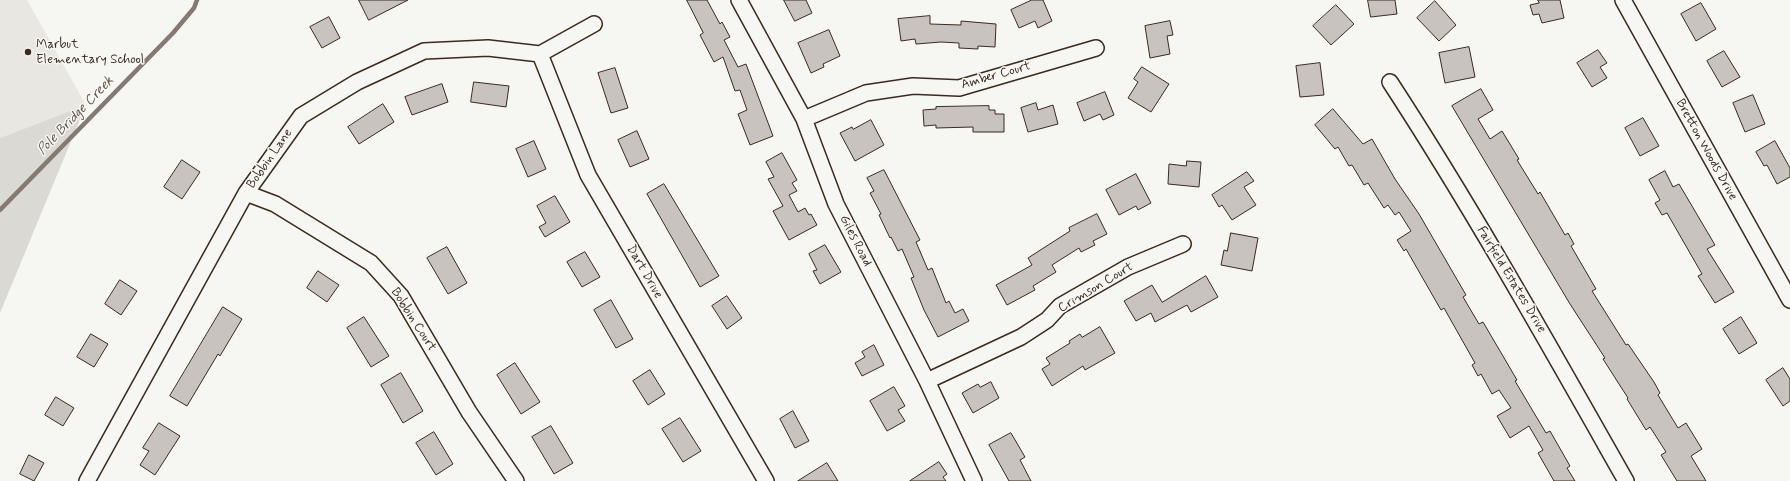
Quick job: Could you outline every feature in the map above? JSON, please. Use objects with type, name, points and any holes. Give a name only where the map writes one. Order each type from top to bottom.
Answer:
[{"type":"street","name":"Giles Road","points":[[739,0],[804,119],[836,204],[926,381],[974,481]]},
{"type":"street","name":"Bretton Woods Drive","points":[[1623,0],[1790,300]]},
{"type":"street","points":[[540,54],[594,24]]},
{"type":"street","name":"Bobbin Lane","points":[[87,481],[246,193],[301,116],[357,82],[424,52],[488,48],[540,54]]},
{"type":"street","name":"Amber Court","points":[[804,119],[866,94],[913,86],[958,88],[1096,48]]},
{"type":"street","name":"Dart Drive","points":[[540,54],[588,175],[766,481]]},
{"type":"street","name":"Fairfield Estates Drive","points":[[1390,82],[1423,134],[1549,345],[1626,481]]},
{"type":"street","name":"Bobbin Court","points":[[246,193],[275,204],[371,263],[401,296],[469,412],[516,481]]},
{"type":"street","name":"Crimson Court","points":[[926,381],[1021,337],[1047,320],[1060,306],[1128,267],[1182,244]]},
{"type":"shaded area","name":"Marbut Elementary School","points":[[0,0],[27,0],[86,105],[0,138]]},
{"type":"shaded area","points":[[86,105],[0,313],[0,138]]},
{"type":"building","points":[[359,0],[408,0],[369,20]]},
{"type":"building","points":[[687,0],[707,0],[720,24],[722,22],[730,37],[724,40],[738,67],[746,64],[773,136],[750,145],[738,114],[747,110],[740,90],[735,91],[723,57],[714,62],[700,35],[703,33]]},
{"type":"building","points":[[784,0],[806,0],[812,13],[795,21]]},
{"type":"building","points":[[1032,0],[1043,0],[1052,21],[1038,28],[1035,21],[1019,28],[1011,10]]},
{"type":"building","points":[[1368,0],[1395,0],[1397,14],[1371,17]]},
{"type":"building","points":[[1538,0],[1560,0],[1564,18],[1542,23],[1539,14],[1533,15],[1530,5],[1539,3]]},
{"type":"building","points":[[1435,1],[1456,25],[1439,41],[1417,18]]},
{"type":"building","points":[[1701,3],[1716,29],[1696,41],[1681,14]]},
{"type":"building","points":[[1336,5],[1354,24],[1331,45],[1313,26]]},
{"type":"building","points":[[930,16],[930,24],[961,25],[961,21],[996,24],[995,47],[978,46],[978,49],[959,48],[959,43],[941,42],[916,44],[915,39],[901,41],[898,19]]},
{"type":"building","points":[[329,17],[340,38],[322,48],[310,27]]},
{"type":"building","points":[[1170,21],[1173,35],[1167,36],[1170,54],[1150,58],[1145,26]]},
{"type":"building","points":[[829,30],[840,56],[823,64],[824,67],[811,73],[798,43]]},
{"type":"building","points":[[1469,47],[1475,77],[1445,83],[1439,53]]},
{"type":"building","points":[[1598,50],[1607,63],[1600,67],[1607,78],[1592,87],[1577,63]]},
{"type":"building","points":[[1724,51],[1740,77],[1722,87],[1707,61]]},
{"type":"building","points":[[1320,63],[1324,95],[1300,97],[1296,66]]},
{"type":"building","points":[[1142,67],[1169,84],[1151,112],[1128,98],[1138,82],[1134,79]]},
{"type":"building","points":[[615,68],[628,108],[611,113],[598,73]]},
{"type":"building","points":[[474,82],[509,86],[506,107],[471,102]]},
{"type":"building","points":[[442,84],[448,102],[412,115],[405,97]]},
{"type":"building","points":[[1481,89],[1493,110],[1478,119],[1490,139],[1502,131],[1519,159],[1517,160],[1538,194],[1540,192],[1565,235],[1568,233],[1574,244],[1571,246],[1596,289],[1592,291],[1626,345],[1628,344],[1654,382],[1660,393],[1658,395],[1678,428],[1686,423],[1702,449],[1691,456],[1706,481],[1677,481],[1661,455],[1666,452],[1650,427],[1646,430],[1603,359],[1605,358],[1570,304],[1452,106]]},
{"type":"building","points":[[1105,92],[1114,115],[1103,120],[1100,114],[1084,121],[1077,103]]},
{"type":"building","points":[[1753,95],[1765,124],[1745,132],[1733,103]]},
{"type":"building","points":[[1036,103],[1038,110],[1053,105],[1058,124],[1028,132],[1021,108]]},
{"type":"building","points":[[383,104],[394,122],[359,144],[348,127]]},
{"type":"building","points":[[989,106],[989,110],[995,110],[995,114],[1004,114],[1004,132],[973,132],[973,127],[936,128],[936,125],[924,126],[923,110],[936,109],[936,107]]},
{"type":"building","points":[[1333,109],[1363,144],[1372,139],[1395,179],[1419,214],[1466,295],[1463,297],[1479,324],[1483,322],[1517,380],[1515,381],[1546,433],[1550,431],[1570,466],[1567,468],[1575,481],[1554,481],[1538,453],[1543,450],[1529,426],[1510,438],[1497,416],[1511,408],[1499,390],[1492,394],[1481,374],[1478,376],[1472,365],[1475,363],[1444,308],[1441,310],[1406,249],[1404,251],[1397,240],[1411,231],[1399,212],[1395,215],[1388,205],[1384,208],[1368,183],[1364,185],[1352,165],[1349,166],[1338,147],[1335,149],[1315,125]]},
{"type":"building","points":[[1643,118],[1659,146],[1640,156],[1625,128]]},
{"type":"building","points":[[871,120],[884,145],[855,161],[840,133],[852,127],[853,129]]},
{"type":"building","points":[[637,131],[649,159],[630,167],[618,140]]},
{"type":"building","points":[[534,141],[546,169],[528,177],[516,149]]},
{"type":"building","points":[[1775,141],[1790,168],[1790,177],[1777,184],[1767,165],[1764,166],[1756,152]]},
{"type":"building","points":[[782,153],[797,180],[792,183],[797,191],[789,195],[798,212],[805,208],[809,215],[811,214],[817,225],[789,240],[773,211],[783,206],[768,179],[774,177],[766,162]]},
{"type":"building","points":[[182,160],[200,172],[182,199],[164,187]]},
{"type":"building","points":[[1187,161],[1201,162],[1199,187],[1168,184],[1169,164],[1186,166]]},
{"type":"building","points":[[884,170],[920,240],[916,242],[928,270],[932,268],[946,303],[949,301],[955,313],[963,309],[969,321],[938,337],[924,310],[911,278],[914,277],[902,249],[898,251],[891,237],[890,238],[879,215],[881,214],[870,193],[874,191],[867,178]]},
{"type":"building","points":[[1665,171],[1673,187],[1679,184],[1715,245],[1707,249],[1734,292],[1715,303],[1698,276],[1702,274],[1667,213],[1662,215],[1655,203],[1660,200],[1649,180]]},
{"type":"building","points":[[1247,172],[1254,181],[1244,187],[1256,205],[1232,220],[1222,205],[1219,207],[1212,195]]},
{"type":"building","points":[[1136,174],[1151,203],[1138,210],[1136,206],[1119,215],[1106,190]]},
{"type":"building","points":[[664,184],[719,276],[700,287],[647,194]]},
{"type":"building","points":[[555,196],[570,222],[545,237],[539,227],[546,223],[537,206]]},
{"type":"building","points":[[1097,214],[1107,234],[1093,241],[1095,245],[1081,252],[1079,248],[1052,265],[1056,272],[1033,286],[1035,290],[1007,305],[996,285],[1032,265],[1028,258],[1070,231],[1069,228]]},
{"type":"building","points":[[1231,233],[1258,238],[1252,271],[1221,265],[1224,250],[1227,251]]},
{"type":"building","points":[[825,245],[841,272],[820,284],[813,271],[817,270],[809,254]]},
{"type":"building","points":[[447,247],[467,283],[448,294],[427,258]]},
{"type":"building","points":[[585,252],[600,277],[582,287],[567,262]]},
{"type":"building","points":[[318,271],[339,285],[327,302],[307,288]]},
{"type":"building","points":[[1206,276],[1218,297],[1191,312],[1187,305],[1155,322],[1151,313],[1136,321],[1124,301],[1152,285],[1162,302]]},
{"type":"building","points":[[120,280],[137,291],[121,315],[105,304]]},
{"type":"building","points":[[727,296],[742,318],[727,329],[712,306]]},
{"type":"building","points":[[611,300],[633,339],[616,348],[594,310]]},
{"type":"building","points":[[223,307],[242,319],[220,356],[218,354],[187,406],[170,396]]},
{"type":"building","points":[[364,317],[389,356],[371,367],[347,328]]},
{"type":"building","points":[[1741,317],[1757,343],[1739,354],[1723,329]]},
{"type":"building","points":[[1100,327],[1115,353],[1085,370],[1083,366],[1052,386],[1042,369],[1050,364],[1046,358],[1070,343],[1069,341],[1080,334],[1082,337]]},
{"type":"building","points":[[91,334],[108,344],[94,367],[77,357]]},
{"type":"building","points":[[874,345],[884,365],[862,376],[855,363],[865,357],[862,352]]},
{"type":"building","points":[[515,363],[540,402],[521,414],[497,375]]},
{"type":"building","points":[[1783,368],[1790,379],[1790,401],[1783,406],[1766,380]]},
{"type":"building","points":[[650,370],[665,394],[648,405],[633,381]]},
{"type":"building","points":[[401,373],[423,411],[403,423],[381,385]]},
{"type":"building","points":[[991,382],[999,398],[973,413],[962,393],[978,384],[980,387]]},
{"type":"building","points":[[894,387],[905,406],[898,410],[905,421],[887,431],[870,401]]},
{"type":"building","points":[[56,397],[74,408],[63,426],[45,415]]},
{"type":"building","points":[[793,411],[809,441],[795,448],[780,419]]},
{"type":"building","points":[[680,418],[701,451],[683,462],[662,429]]},
{"type":"building","points":[[159,423],[180,436],[155,475],[140,465],[149,451],[143,448]]},
{"type":"building","points":[[551,426],[573,463],[554,474],[532,437]]},
{"type":"building","points":[[434,432],[453,464],[436,475],[416,443]]},
{"type":"building","points":[[1011,433],[1025,457],[1020,460],[1031,481],[1009,481],[989,445]]},
{"type":"building","points":[[29,455],[44,463],[34,481],[20,474]]},
{"type":"building","points":[[939,462],[947,474],[943,477],[946,481],[910,481]]},
{"type":"building","points":[[827,463],[838,481],[798,481]]},
{"type":"waterway","name":"Pole Bridge Creek","points":[[0,210],[173,33],[194,8],[197,0]]},
{"type":"place","name":"Marbut Elementary School","points":[[28,52]]}]
